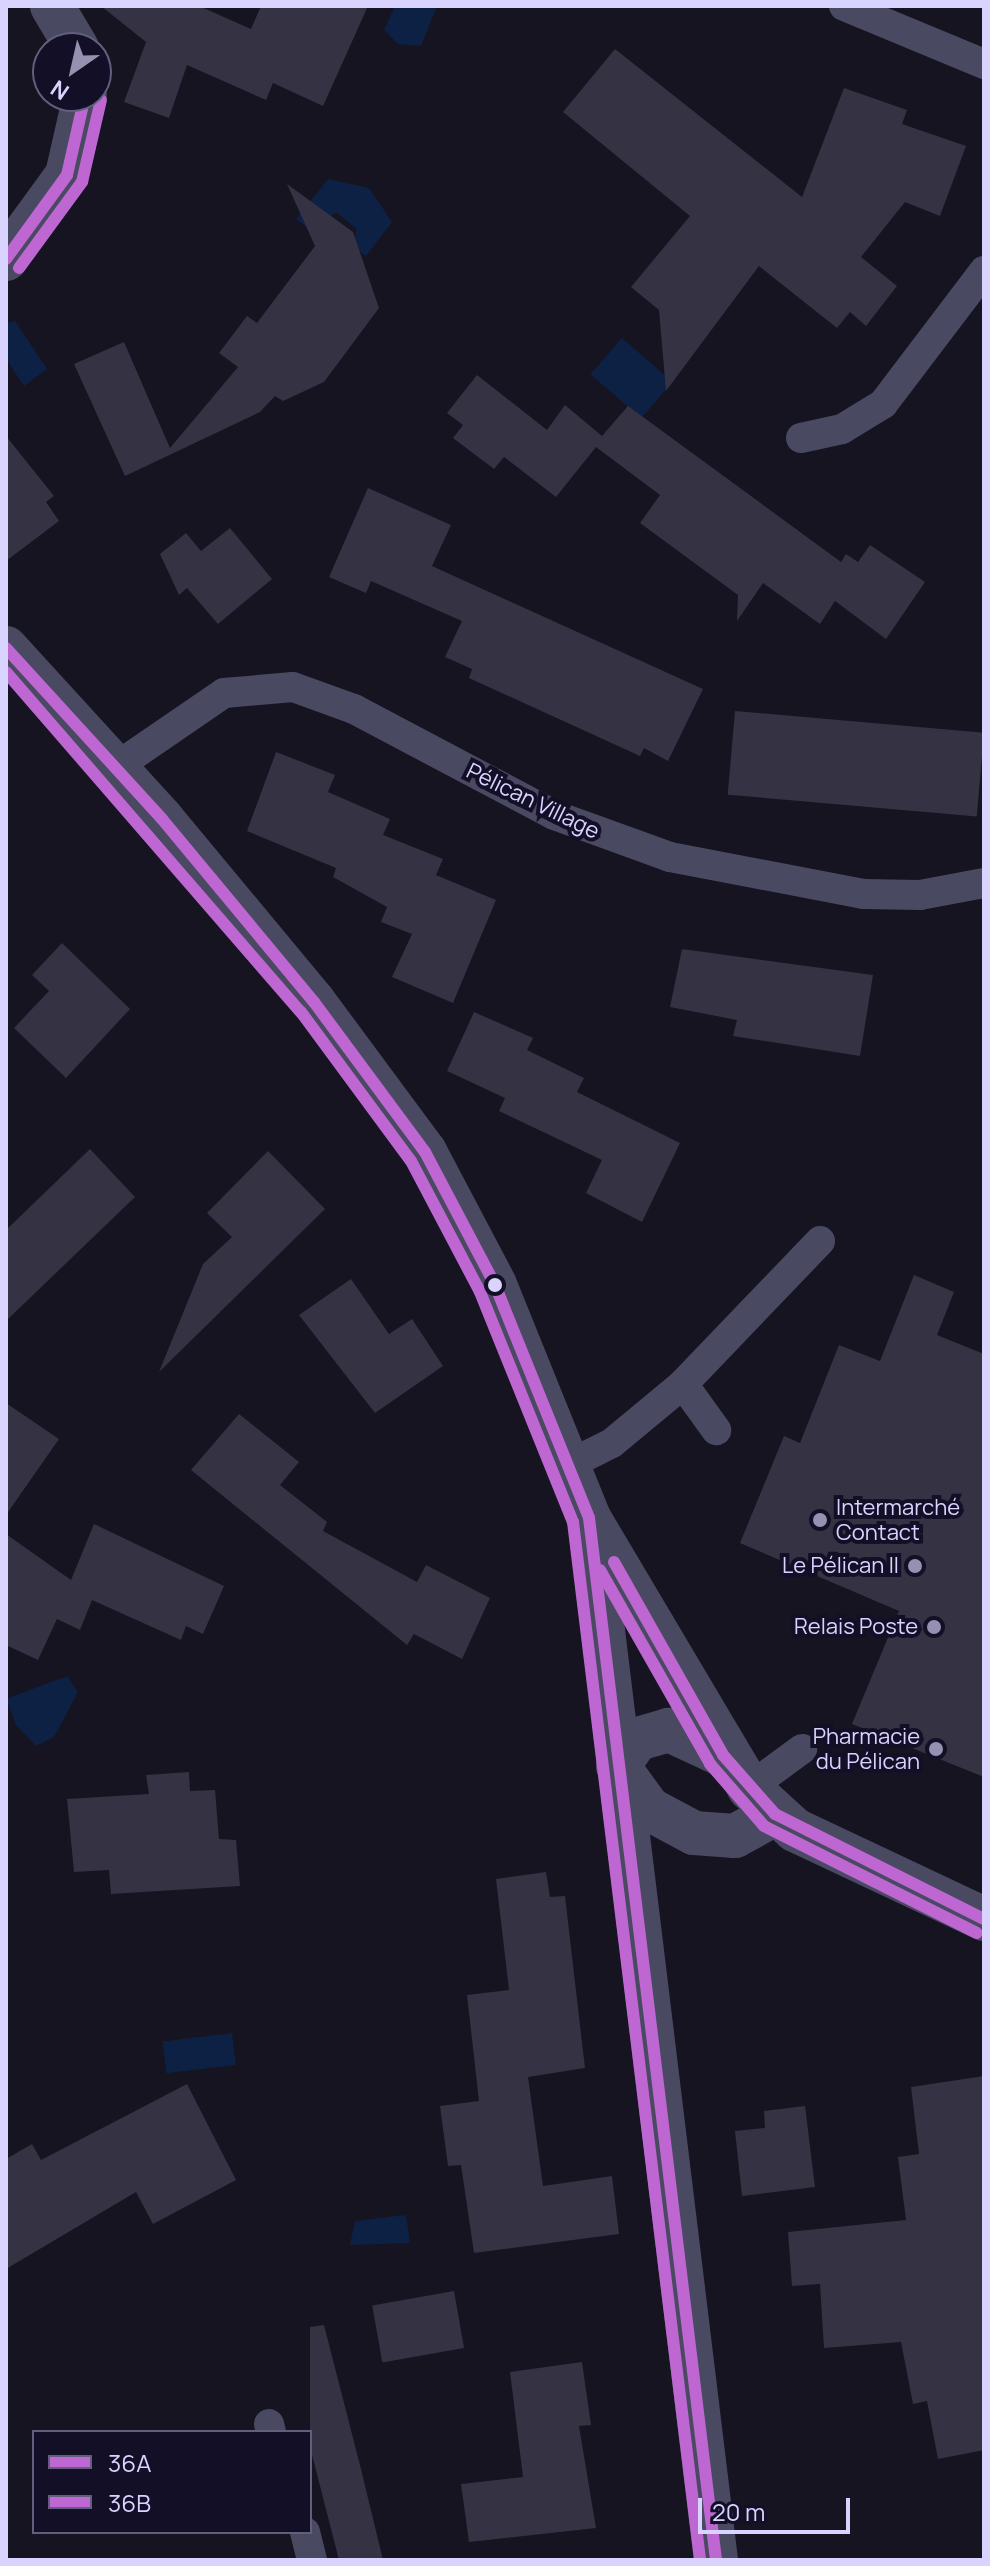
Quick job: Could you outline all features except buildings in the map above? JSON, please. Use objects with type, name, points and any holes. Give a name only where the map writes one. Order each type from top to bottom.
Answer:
[{"type":"street","points":[[52,6],[67,32]]},
{"type":"street","points":[[6,259],[67,175],[81,112]]},
{"type":"street","points":[[6,648],[116,767],[314,1002],[425,1152],[495,1285],[589,1518],[749,1786]]},
{"type":"street","points":[[589,1518],[716,2560]]},
{"type":"street","points":[[618,1766],[637,1739],[669,1730],[749,1786],[984,1919]]},
{"type":"street","points":[[618,1766],[649,1809],[682,1830],[721,1838],[749,1786]]},
{"type":"lane","points":[[844,6],[984,64]]},
{"type":"lane","points":[[801,438],[842,429],[883,404],[984,271]]},
{"type":"lane","name":"Pélican Village","points":[[116,767],[224,693],[293,687],[354,709],[554,815],[670,857],[864,894],[920,895],[984,883]]},
{"type":"lane","points":[[568,1465],[612,1443],[683,1384],[820,1241]]},
{"type":"lane","points":[[683,1384],[716,1430]]},
{"type":"lane","points":[[749,1786],[802,1749]]},
{"type":"lane","points":[[306,2534],[312,2560]]},
{"type":"water","points":[[395,6],[437,6],[421,46],[398,44],[384,30]]},
{"type":"water","points":[[328,179],[369,188],[392,222],[366,256],[352,246],[357,229],[336,212],[313,232],[296,219]]},
{"type":"water","points":[[15,321],[47,369],[24,386],[6,359],[6,323]]},
{"type":"water","points":[[622,338],[673,382],[641,418],[591,374]]},
{"type":"water","points":[[67,1676],[78,1692],[54,1737],[36,1746],[16,1725],[6,1699]]},
{"type":"water","points":[[232,2033],[236,2065],[166,2073],[163,2042]]},
{"type":"water","points":[[406,2215],[410,2243],[350,2245],[355,2221]]},
{"type":"transit line","name":"36A","points":[[6,259],[67,175],[81,112]]},
{"type":"transit line","name":"36B","points":[[19,268],[82,182],[98,112]]},
{"type":"transit line","name":"36A","points":[[6,648],[162,819],[314,1002],[425,1152],[495,1285],[589,1518],[716,2560]]},
{"type":"transit line","name":"36B","points":[[6,672],[301,1012],[411,1161],[480,1292],[573,1522],[700,2560]]},
{"type":"transit line","name":"36A","points":[[614,1562],[723,1755],[775,1814],[984,1919]]},
{"type":"transit line","name":"36B","points":[[600,1570],[710,1764],[764,1826],[977,1933]]},
{"type":"place","name":"Intermarché Contact","points":[[820,1520]]},
{"type":"place","name":"Le Pélican II","points":[[915,1566]]},
{"type":"place","name":"Relais Poste","points":[[934,1627]]},
{"type":"place","name":"Pharmacie du Pélican","points":[[936,1749]]}]
